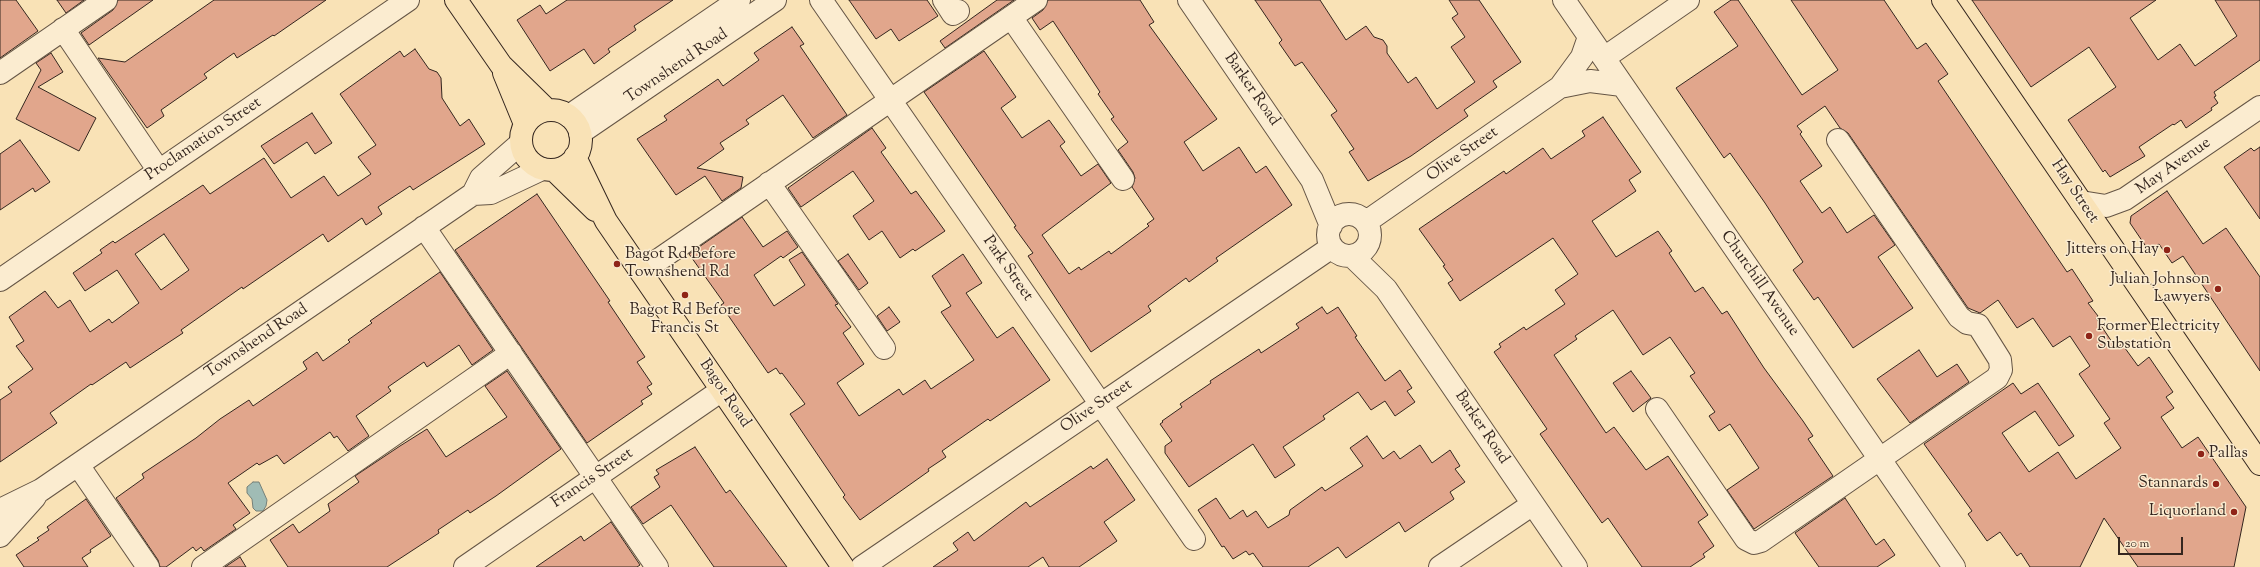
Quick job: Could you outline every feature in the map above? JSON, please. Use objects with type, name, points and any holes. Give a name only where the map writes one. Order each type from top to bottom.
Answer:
[{"type":"main road","points":[[456,0],[501,65],[547,110]]},
{"type":"main road","name":"Hay Street","points":[[1943,0],[2260,464]]},
{"type":"main road","points":[[501,65],[523,133],[528,159],[548,169],[562,168],[575,157],[581,142],[575,124],[562,112],[547,110],[539,112],[523,133]]},
{"type":"main road","name":"Bagot Road","points":[[575,157],[606,221],[843,567]]},
{"type":"main road","name":"Bagot Road","points":[[548,169],[606,221]]},
{"type":"street","points":[[0,73],[106,0]]},
{"type":"street","name":"Proclamation Street","points":[[0,280],[408,0]]},
{"type":"street","name":"Townshend Road","points":[[575,124],[740,0]]},
{"type":"street","name":"Townshend Road","points":[[575,124],[774,0]]},
{"type":"street","name":"Park Street","points":[[821,0],[1194,539]]},
{"type":"street","points":[[641,272],[1036,0]]},
{"type":"street","name":"Barker Road","points":[[1189,0],[1312,180],[1331,226]]},
{"type":"street","name":"Churchill Avenue","points":[[1564,0],[1954,567]]},
{"type":"street","points":[[1604,58],[1688,0]]},
{"type":"street","points":[[1011,17],[1123,179]]},
{"type":"street","points":[[63,29],[159,170]]},
{"type":"street","name":"Olive Street","points":[[1362,226],[1560,87],[1582,57],[1589,37]]},
{"type":"street","name":"Olive Street","points":[[1560,87],[1590,81],[1622,85]]},
{"type":"street","name":"May Avenue","points":[[2081,202],[2106,206],[2125,200],[2260,107]]},
{"type":"street","name":"Townshend Road","points":[[0,510],[41,490],[473,194],[481,178],[523,133]]},
{"type":"street","points":[[1658,409],[1746,539],[1752,543],[1761,541],[1995,380],[2001,370],[2000,363],[1978,325],[1967,323],[1959,317],[1838,140]]},
{"type":"street","name":"Townshend Road","points":[[473,194],[491,193],[548,169]]},
{"type":"street","name":"Barker Road","points":[[1312,180],[1362,226],[1386,289]]},
{"type":"street","points":[[769,183],[884,348]]},
{"type":"street","points":[[1339,217],[1362,226],[1362,252],[1352,256],[1340,254],[1332,247],[1328,236],[1331,226],[1339,217]]},
{"type":"street","points":[[424,228],[657,567]]},
{"type":"street","name":"Olive Street","points":[[862,567],[1332,247]]},
{"type":"street","name":"Barker Road","points":[[1352,256],[1386,289],[1576,567]]},
{"type":"street","points":[[203,567],[511,353]]},
{"type":"street","name":"Francis Street","points":[[464,567],[722,390]]},
{"type":"street","points":[[78,465],[148,567]]},
{"type":"street","name":"Townshend Road","points":[[0,536],[41,490]]},
{"type":"street","points":[[1440,567],[1533,504]]},
{"type":"water","points":[[253,482],[259,482],[267,500],[263,511],[256,511],[253,508],[252,499],[247,493],[247,487]]},
{"type":"building","points":[[0,0],[16,0],[38,31],[0,58]]},
{"type":"building","points":[[57,0],[84,0],[66,13]]},
{"type":"building","points":[[118,0],[153,0],[89,45],[81,33],[113,10]]},
{"type":"building","points":[[214,0],[326,0],[274,36],[273,35],[237,58],[234,53],[204,74],[207,78],[161,110],[164,116],[147,128],[98,58],[125,62]]},
{"type":"building","points":[[567,0],[673,0],[634,26],[636,30],[608,49],[610,52],[594,64],[584,49],[550,71],[517,20],[540,5],[546,14]]},
{"type":"building","points":[[849,0],[927,0],[938,16],[899,41],[891,29],[876,39]]},
{"type":"building","points":[[997,0],[1014,0],[945,48],[940,41]]},
{"type":"building","points":[[1048,0],[1140,0],[1154,22],[1149,25],[1217,119],[1184,142],[1203,171],[1239,147],[1256,173],[1266,166],[1292,205],[1216,258],[1218,261],[1189,282],[1186,278],[1148,306],[1151,311],[1091,352],[1028,256],[1033,253],[1014,227],[1016,226],[924,92],[984,51],[1016,97],[1001,108],[1022,138],[1049,120],[1065,142],[1060,146],[1081,176],[1098,164],[1111,183],[1042,235],[1069,274],[1079,267],[1081,270],[1109,251],[1111,254],[1149,226],[1147,224],[1154,219],[1132,187],[1135,178],[1133,172],[1118,150],[1128,142],[1111,119],[1114,117],[1098,94],[1100,92],[1053,21],[1040,30],[1032,18],[1043,10]]},
{"type":"building","points":[[1255,0],[1320,0],[1346,40],[1366,26],[1374,37],[1383,40],[1387,46],[1387,53],[1408,83],[1416,77],[1437,109],[1475,82],[1451,47],[1465,37],[1452,18],[1458,14],[1449,0],[1479,0],[1521,62],[1493,81],[1497,87],[1464,110],[1468,116],[1411,156],[1368,181],[1349,152],[1354,149],[1331,115],[1337,111],[1302,62],[1295,66],[1279,43],[1282,40]]},
{"type":"building","points":[[1731,0],[1738,0],[1802,95],[1838,70],[1791,0],[1884,0],[1917,49],[1926,43],[1948,74],[1938,81],[2067,272],[2072,269],[2093,301],[2088,303],[2098,316],[2096,318],[2116,348],[2122,344],[2138,366],[2149,357],[2173,392],[2166,397],[2174,408],[2161,417],[2182,448],[2198,437],[2246,507],[2234,567],[2138,567],[2104,518],[2080,567],[2030,567],[2021,553],[2017,556],[2000,532],[1987,541],[1968,514],[1972,511],[1924,444],[2013,383],[2021,394],[2038,383],[2074,436],[2059,446],[2035,411],[2002,433],[2029,472],[2058,452],[2076,479],[2121,448],[2104,423],[2110,419],[2079,374],[2090,366],[2070,336],[2053,347],[2033,318],[2017,328],[1998,300],[1980,313],[1968,308],[1848,133],[1840,128],[1825,106],[1797,126],[1802,132],[1800,134],[1822,166],[1800,181],[1822,213],[1830,207],[1847,233],[1874,215],[1895,245],[1878,257],[1913,308],[1853,348],[1818,297],[1814,300],[1793,270],[1803,262],[1765,203],[1730,153],[1724,158],[1676,88],[1738,46],[1714,12]]},
{"type":"building","points":[[1972,0],[2156,0],[2130,18],[2158,60],[2180,44],[2195,66],[2237,36],[2215,0],[2260,0],[2260,60],[2214,92],[2216,96],[2214,97],[2218,103],[2211,108],[2212,110],[2186,128],[2181,120],[2174,125],[2173,124],[2139,147],[2145,156],[2110,177],[2105,170],[2103,172],[2068,120],[2116,87],[2089,47],[2031,87]]},
{"type":"building","points":[[792,27],[804,44],[800,46],[847,115],[813,138],[783,95],[746,120],[749,124],[720,143],[724,149],[697,168],[743,177],[741,188],[722,201],[705,176],[676,195],[637,139],[667,120],[664,116],[718,79],[723,86],[759,60],[754,53]]},
{"type":"building","points":[[415,49],[429,69],[437,72],[441,78],[442,98],[460,126],[469,119],[485,144],[413,190],[410,186],[378,207],[382,214],[366,225],[362,218],[328,242],[323,234],[243,289],[242,287],[181,330],[183,333],[130,368],[126,362],[92,385],[91,384],[50,413],[57,423],[0,462],[0,400],[12,392],[8,387],[33,369],[16,346],[24,341],[9,317],[45,291],[58,308],[70,300],[90,332],[109,319],[112,323],[139,303],[117,270],[85,291],[73,273],[102,253],[100,250],[113,241],[115,243],[203,185],[210,194],[264,158],[291,198],[324,176],[338,196],[371,174],[358,157],[376,145],[340,94],[400,51],[404,57]],"holes":[[[164,234],[189,270],[161,290],[135,254]]]},
{"type":"building","points":[[51,53],[63,72],[38,87],[96,118],[79,151],[16,119],[41,70],[36,63]]},
{"type":"building","points":[[312,113],[332,143],[315,154],[307,142],[274,164],[261,146]]},
{"type":"building","points":[[1603,117],[1641,172],[1629,180],[1636,191],[1592,221],[1616,257],[1658,231],[1672,251],[1669,253],[1695,292],[1703,287],[1722,314],[1727,311],[1764,368],[1813,436],[1808,439],[1833,476],[1754,529],[1727,490],[1759,468],[1730,424],[1719,431],[1709,416],[1715,412],[1690,376],[1695,373],[1670,337],[1643,355],[1613,310],[1575,336],[1577,339],[1554,355],[1606,433],[1614,427],[1646,470],[1668,456],[1708,515],[1698,522],[1714,546],[1703,554],[1705,557],[1690,567],[1642,567],[1608,518],[1602,523],[1540,434],[1547,429],[1494,352],[1501,347],[1499,344],[1524,327],[1526,330],[1565,304],[1555,290],[1578,274],[1553,238],[1460,301],[1448,283],[1453,280],[1443,266],[1445,265],[1419,229],[1504,171],[1506,174],[1543,148],[1551,159],[1585,136],[1582,131]]},
{"type":"building","points":[[872,128],[886,148],[881,152],[911,194],[916,191],[945,231],[915,251],[913,249],[900,258],[882,231],[869,240],[853,216],[874,201],[853,171],[801,207],[788,188]]},
{"type":"building","points":[[20,140],[50,182],[35,192],[33,188],[0,210],[0,154]]},
{"type":"building","points":[[2260,147],[2260,219],[2224,167],[2251,148],[2254,151]]},
{"type":"building","points":[[2167,191],[2203,244],[2226,228],[2260,277],[2260,371],[2183,256],[2172,263],[2159,244],[2149,251],[2130,223],[2131,216]]},
{"type":"building","points":[[537,194],[610,301],[608,302],[645,357],[637,362],[652,384],[647,387],[652,394],[641,401],[643,404],[587,443],[455,250]]},
{"type":"building","points":[[742,217],[763,247],[787,231],[798,247],[783,258],[781,256],[754,275],[774,306],[805,285],[789,260],[802,252],[838,304],[835,305],[851,327],[843,333],[864,364],[837,383],[859,416],[899,389],[903,395],[925,380],[931,389],[974,360],[941,312],[951,306],[932,276],[963,254],[982,283],[966,293],[997,338],[1013,327],[1050,380],[990,421],[988,419],[942,451],[946,457],[928,469],[929,471],[860,520],[843,497],[845,495],[790,414],[805,404],[782,373],[780,374],[776,368],[768,373],[721,305],[724,303],[689,254]]},
{"type":"building","points":[[848,254],[868,283],[859,290],[838,261]]},
{"type":"building","points":[[440,272],[493,350],[472,365],[459,345],[427,367],[424,362],[388,387],[391,391],[356,416],[369,436],[348,451],[337,436],[334,438],[330,432],[284,464],[277,455],[259,465],[257,463],[228,483],[250,513],[233,525],[236,529],[204,551],[201,547],[196,551],[193,547],[166,567],[160,567],[158,560],[116,498],[144,478],[142,474],[196,438],[220,419],[249,400],[253,406],[307,369],[303,362],[317,352],[323,361],[350,342],[348,340],[372,323],[370,321]]},
{"type":"building","points":[[889,307],[900,322],[887,331],[877,316]]},
{"type":"building","points":[[1322,307],[1327,314],[1338,307],[1357,336],[1355,337],[1385,381],[1400,370],[1412,388],[1407,391],[1415,402],[1395,416],[1385,401],[1371,410],[1358,392],[1323,416],[1325,419],[1283,447],[1295,465],[1275,478],[1253,444],[1189,487],[1165,453],[1165,446],[1172,441],[1160,424],[1163,422],[1162,421],[1182,407],[1180,404],[1211,383],[1210,381],[1259,349],[1261,353],[1299,328],[1296,324]]},
{"type":"building","points":[[1919,350],[1937,377],[1957,364],[1969,382],[1910,423],[1877,379]]},
{"type":"building","points":[[507,371],[561,449],[496,496],[470,513],[468,510],[438,530],[439,533],[387,567],[288,567],[270,540],[293,524],[299,533],[330,511],[328,504],[359,482],[355,476],[427,429],[446,457],[507,417],[485,386]]},
{"type":"building","points":[[1631,371],[1651,398],[1633,412],[1613,383]]},
{"type":"building","points":[[1367,436],[1383,459],[1394,451],[1400,459],[1420,445],[1432,463],[1450,450],[1460,466],[1455,469],[1465,482],[1450,492],[1454,499],[1405,532],[1399,522],[1346,558],[1338,547],[1308,567],[1263,567],[1253,553],[1249,555],[1246,551],[1233,559],[1224,546],[1222,547],[1198,510],[1216,498],[1230,519],[1243,510],[1247,517],[1256,511],[1268,528],[1289,515],[1290,510],[1322,487],[1325,491],[1363,466],[1350,448]]},
{"type":"building","points":[[695,447],[726,493],[730,490],[787,567],[714,567],[671,505],[643,524],[631,507],[660,487],[654,477],[659,474],[656,470]]},
{"type":"building","points":[[1107,459],[1135,500],[1104,522],[1117,541],[1079,567],[1049,567],[1043,557],[1028,567],[933,567],[958,550],[953,543],[968,532],[974,541],[1026,502],[1030,507],[1091,466],[1093,469]]},
{"type":"building","points":[[1845,498],[1876,545],[1884,539],[1895,555],[1877,567],[1819,567],[1795,533]]},
{"type":"building","points":[[86,499],[111,536],[90,550],[91,552],[82,558],[88,567],[24,567],[16,555],[39,540],[37,538],[49,530],[47,527]]},
{"type":"building","points":[[611,522],[640,565],[637,567],[536,567],[581,536],[584,541]]},
{"type":"building","points":[[240,557],[246,567],[225,567]]},
{"type":"place","name":"Jitters on Hay","points":[[2167,250]]},
{"type":"place","name":"Bagot Rd Before Townshend Rd","points":[[617,264]]},
{"type":"place","name":"Julian Johnson Lawyers","points":[[2218,289]]},
{"type":"place","name":"Bagot Rd Before Francis St","points":[[685,295]]},
{"type":"place","name":"Former Electricity Substation","points":[[2089,336]]},
{"type":"place","name":"Pallas","points":[[2201,454]]},
{"type":"place","name":"Stannards","points":[[2216,484]]},
{"type":"place","name":"Liquorland","points":[[2234,512]]}]
